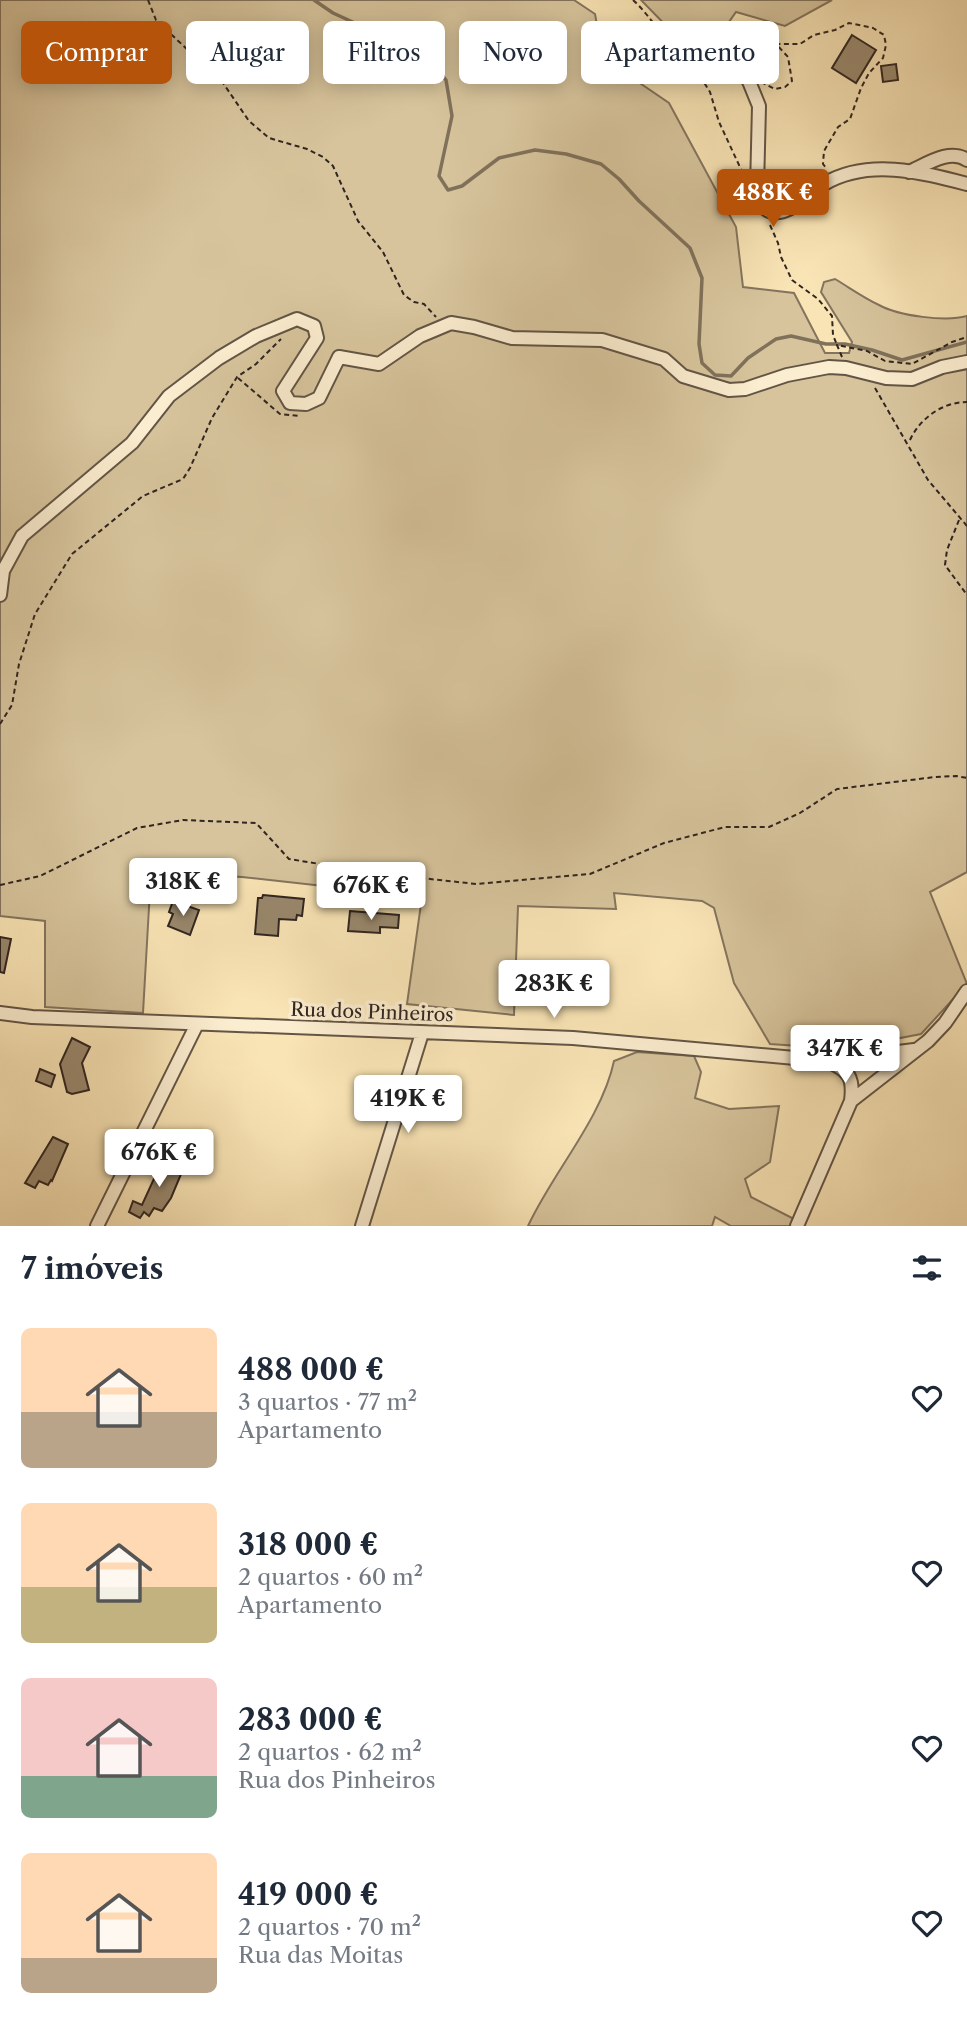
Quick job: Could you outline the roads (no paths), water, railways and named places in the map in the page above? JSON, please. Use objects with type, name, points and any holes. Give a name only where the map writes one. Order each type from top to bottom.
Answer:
[{"type":"street","points":[[750,84],[759,106],[757,188],[761,205],[772,212],[781,212],[833,179],[862,169],[909,172],[967,184]]},
{"type":"street","points":[[909,172],[952,155],[967,160]]},
{"type":"street","points":[[0,595],[3,571],[22,536],[132,443],[169,397],[219,358],[256,336],[297,319],[314,326],[317,338],[283,391],[290,403],[306,404],[318,398],[339,357],[379,364],[420,336],[450,323],[512,338],[602,340],[664,359],[683,376],[729,390],[745,389],[809,370],[846,368],[886,378],[912,379],[942,367],[967,362]]},
{"type":"street","points":[[851,1101],[928,1041],[945,1023],[967,991]]},
{"type":"street","name":"Rua dos Pinheiros","points":[[0,1013],[32,1017],[573,1038],[828,1061],[914,1050]]},
{"type":"street","points":[[97,1226],[197,1024]]},
{"type":"street","points":[[362,1226],[422,1033]]},
{"type":"street","points":[[797,1226],[851,1101],[850,1076],[842,1068],[828,1061]]},
{"type":"waterway","points":[[314,0],[333,13],[427,56],[446,80],[452,116],[439,176],[448,190],[462,186],[499,158],[535,150],[566,154],[601,164],[619,179],[690,248],[702,278],[699,344],[702,363],[715,375],[731,376],[748,358],[776,339],[791,336],[826,344],[845,344],[902,360],[967,342]]}]
